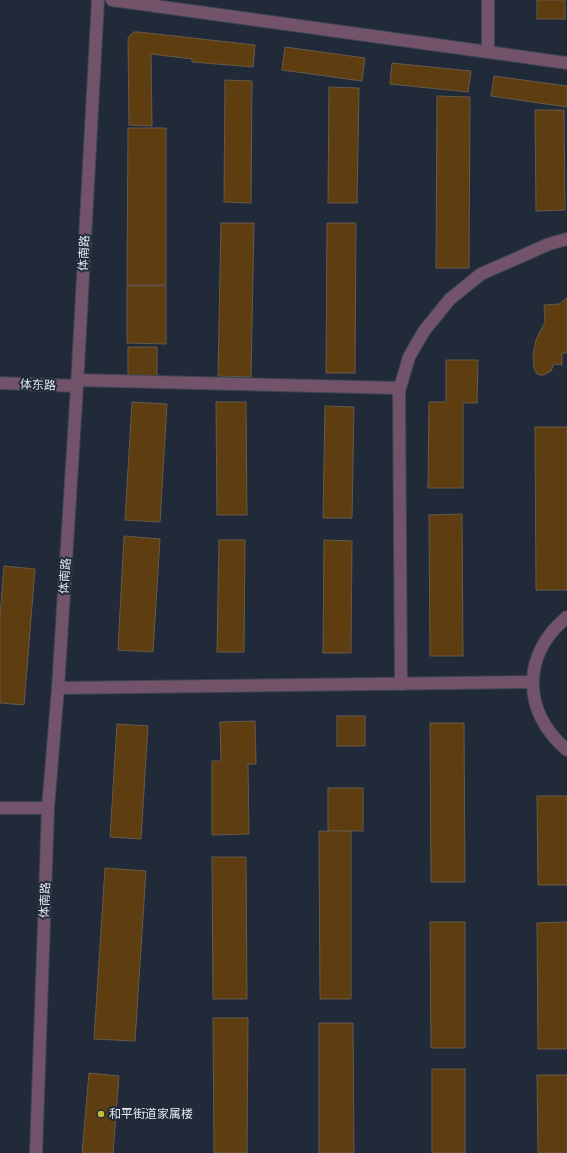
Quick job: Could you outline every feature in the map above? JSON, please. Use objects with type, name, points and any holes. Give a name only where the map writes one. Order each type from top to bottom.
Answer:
[{"type":"street","name":"体南路","points":[[36,1153],[48,808],[58,688],[77,383],[98,0]]},
{"type":"street","points":[[112,0],[567,63]]},
{"type":"street","points":[[488,0],[488,52]]},
{"type":"street","points":[[401,684],[398,391],[409,357],[424,331],[450,299],[481,274],[548,244],[567,239]]},
{"type":"street","name":"体东路","points":[[0,383],[400,388]]},
{"type":"street","points":[[567,617],[557,625],[547,638],[535,666],[533,682],[534,699],[546,729],[557,742],[567,750]]},
{"type":"street","points":[[58,688],[533,682]]},
{"type":"street","points":[[0,808],[48,808]]},
{"type":"building","points":[[537,0],[565,0],[565,19],[537,19]]},
{"type":"building","points":[[134,32],[255,45],[253,67],[192,62],[192,59],[151,54],[152,126],[129,125],[128,39]]},
{"type":"building","points":[[285,47],[365,58],[362,81],[282,70]]},
{"type":"building","points":[[392,63],[471,71],[468,92],[390,84]]},
{"type":"building","points":[[494,76],[567,86],[567,107],[491,96]]},
{"type":"building","points":[[225,80],[252,81],[251,203],[224,202]]},
{"type":"building","points":[[329,87],[359,88],[357,203],[328,203]]},
{"type":"building","points":[[437,96],[470,97],[469,268],[436,268]]},
{"type":"building","points":[[535,110],[564,110],[565,210],[536,211]]},
{"type":"building","points":[[128,128],[166,128],[166,285],[127,285]]},
{"type":"building","points":[[221,223],[254,223],[251,377],[218,376]]},
{"type":"building","points":[[327,223],[356,223],[355,373],[326,373]]},
{"type":"building","points":[[127,286],[166,286],[166,344],[127,343]]},
{"type":"building","points":[[567,298],[567,353],[562,353],[562,365],[554,364],[551,371],[544,375],[537,374],[534,368],[533,355],[536,340],[545,322],[544,305],[559,304]]},
{"type":"building","points":[[128,347],[157,347],[157,377],[128,376]]},
{"type":"building","points":[[446,360],[478,360],[477,403],[463,403],[463,488],[428,488],[429,402],[446,402]]},
{"type":"building","points":[[132,402],[167,404],[160,522],[125,520]]},
{"type":"building","points":[[216,402],[246,402],[247,515],[217,515]]},
{"type":"building","points":[[325,406],[354,407],[352,518],[323,518]]},
{"type":"building","points":[[535,427],[567,427],[567,590],[536,590]]},
{"type":"building","points":[[462,514],[463,656],[430,656],[429,515]]},
{"type":"building","points":[[124,536],[160,539],[153,652],[118,650]]},
{"type":"building","points":[[219,540],[245,540],[244,652],[217,652]]},
{"type":"building","points":[[324,540],[352,541],[351,653],[323,653]]},
{"type":"building","points":[[4,566],[35,569],[24,705],[0,703],[0,617]]},
{"type":"building","points":[[337,716],[365,716],[365,746],[337,746]]},
{"type":"building","points":[[255,721],[256,764],[248,764],[249,834],[212,835],[212,761],[221,761],[220,722]]},
{"type":"building","points":[[430,723],[464,723],[465,882],[431,882]]},
{"type":"building","points":[[117,724],[148,726],[141,839],[110,837]]},
{"type":"building","points":[[328,788],[363,788],[363,831],[328,831]]},
{"type":"building","points":[[537,796],[567,796],[567,885],[538,885]]},
{"type":"building","points":[[319,831],[351,831],[351,999],[320,999]]},
{"type":"building","points":[[212,857],[246,857],[247,999],[213,999]]},
{"type":"building","points":[[105,868],[146,871],[135,1041],[94,1039]]},
{"type":"building","points":[[430,922],[465,922],[465,1048],[431,1048]]},
{"type":"building","points":[[567,922],[567,1049],[538,1049],[537,923]]},
{"type":"building","points":[[213,1018],[248,1018],[247,1153],[214,1153]]},
{"type":"building","points":[[319,1023],[353,1023],[354,1153],[319,1153]]},
{"type":"building","points":[[432,1069],[465,1069],[465,1153],[432,1153]]},
{"type":"building","name":"和平街道家属楼","points":[[89,1073],[119,1076],[113,1153],[82,1153]]},
{"type":"building","points":[[537,1075],[567,1075],[567,1153],[538,1153]]},
{"type":"place","name":"和平街道家属楼","points":[[101,1114]]}]
